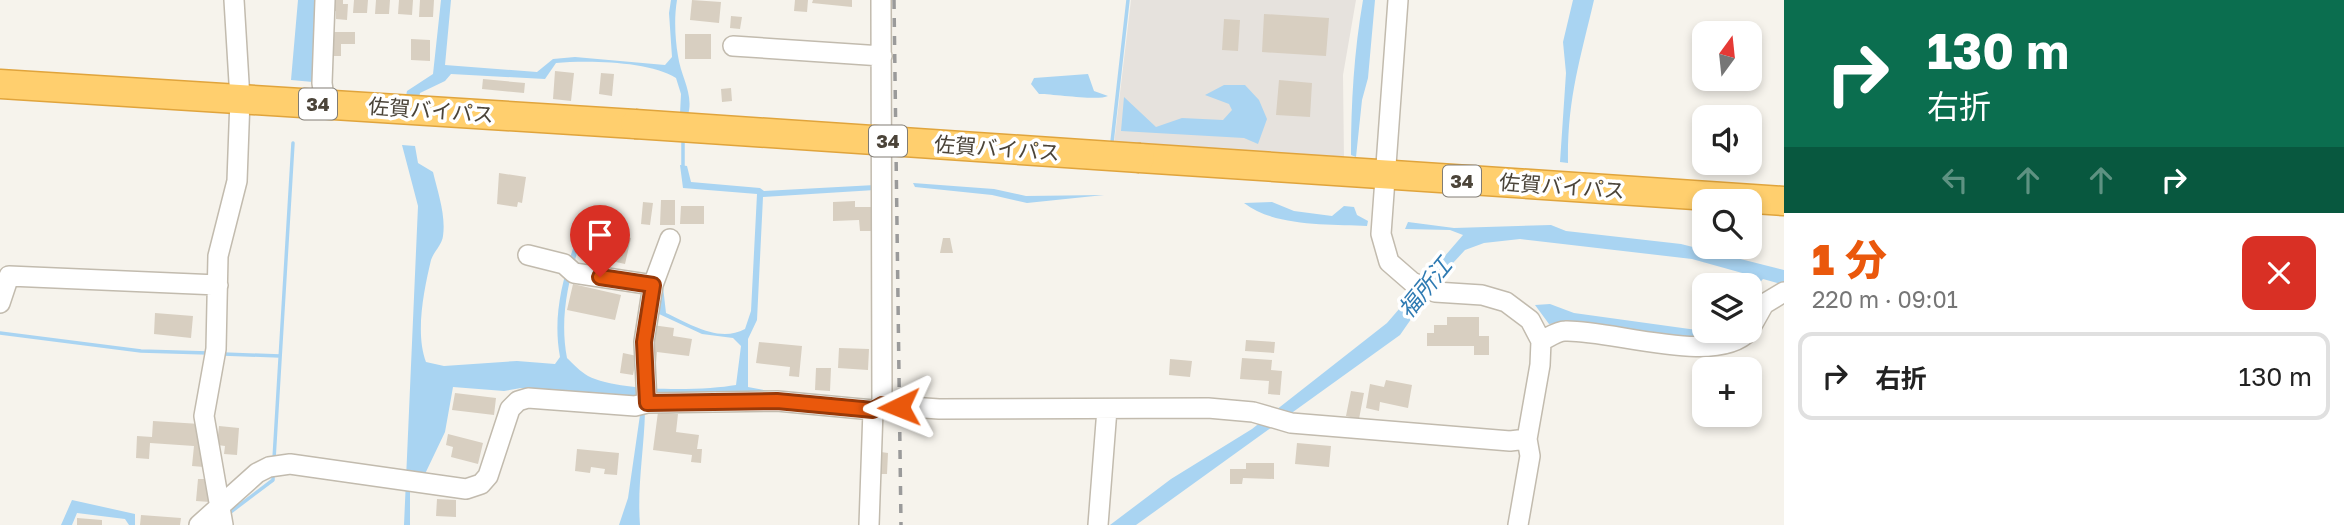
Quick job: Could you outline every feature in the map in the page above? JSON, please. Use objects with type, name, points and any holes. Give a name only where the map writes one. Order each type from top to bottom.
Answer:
[{"type":"highway","name":"佐賀バイパス","points":[[0,84],[240,108],[1138,167],[1384,185],[1692,213]]},
{"type":"highway","name":"佐賀バイパス","points":[[0,102],[240,108],[325,104],[634,133]]},
{"type":"highway","name":"佐賀バイパス","points":[[1384,185],[1784,201]]},
{"type":"highway","points":[[1762,217],[1784,219]]},
{"type":"street","points":[[223,519],[204,416],[215,354],[218,256],[237,181],[240,108],[234,0]]},
{"type":"street","points":[[325,0],[322,83],[325,104]]},
{"type":"street","points":[[869,525],[877,407],[881,0]]},
{"type":"street","points":[[1398,0],[1381,234],[1389,262],[1412,282],[1435,292],[1482,295],[1506,302],[1530,320],[1541,341],[1540,365],[1527,439],[1530,456],[1518,525]]},
{"type":"street","points":[[733,46],[882,56]]},
{"type":"street","points":[[643,399],[644,342],[653,285],[670,239]]},
{"type":"street","points":[[528,255],[569,269],[653,285]]},
{"type":"street","points":[[0,303],[9,276],[218,285]]},
{"type":"street","points":[[1762,307],[1784,292]]},
{"type":"street","points":[[1541,341],[1562,330],[1699,346],[1730,343]]},
{"type":"street","points":[[199,525],[223,519],[257,473],[273,466],[290,464],[466,489],[481,484],[488,476],[510,409],[518,401],[528,398],[777,401],[939,409],[1208,408],[1253,412],[1292,423],[1510,441],[1527,439]]},
{"type":"street","points":[[1098,525],[1107,409]]},
{"type":"shaded area","points":[[1131,0],[1356,0],[1343,75],[1344,161],[1114,144]]},
{"type":"water","points":[[298,0],[319,0],[313,82],[291,80]]},
{"type":"water","points":[[441,0],[451,0],[445,65],[537,72],[553,59],[575,57],[665,65],[672,57],[669,13],[671,0],[677,0],[676,42],[688,93],[688,115],[680,114],[681,94],[676,78],[651,68],[618,63],[556,63],[545,79],[451,74],[445,81],[420,93],[419,98],[406,96],[407,91],[433,74]]},
{"type":"water","points":[[1363,0],[1375,0],[1368,78],[1362,100],[1356,157],[1351,155],[1352,97]]},
{"type":"water","points":[[1573,0],[1594,0],[1572,100],[1568,163],[1560,162],[1566,73],[1563,42]]},
{"type":"water","points":[[1088,74],[1094,91],[1108,96],[1086,98],[1039,94],[1031,84],[1034,78]]},
{"type":"water","points":[[1224,85],[1245,85],[1259,100],[1267,119],[1258,144],[1244,138],[1121,131],[1124,97],[1156,127],[1182,118],[1223,120],[1232,110],[1229,104],[1205,95]]},
{"type":"water","points":[[402,145],[415,146],[418,163],[433,172],[444,228],[442,239],[431,260],[422,311],[421,338],[426,362],[444,366],[517,361],[555,364],[560,357],[558,321],[562,287],[583,219],[587,222],[565,306],[567,358],[588,376],[619,385],[639,387],[682,389],[736,385],[741,346],[733,338],[702,334],[659,314],[662,278],[666,313],[695,327],[715,333],[735,333],[745,329],[751,311],[757,194],[683,188],[680,165],[687,166],[691,182],[760,188],[764,191],[875,185],[875,190],[763,197],[757,320],[748,339],[748,387],[780,393],[868,399],[868,403],[635,398],[521,388],[504,391],[453,387],[445,432],[424,476],[410,476],[410,525],[404,525],[418,206]]},
{"type":"water","points":[[913,183],[994,189],[1026,196],[1104,195],[1027,203],[992,195],[915,187]]},
{"type":"water","points":[[1272,202],[1294,211],[1332,216],[1344,206],[1354,207],[1357,215],[1368,221],[1367,226],[1286,220],[1256,211],[1244,203]]},
{"type":"water","name":"福所江","points":[[1408,222],[1454,228],[1551,225],[1566,231],[1681,244],[1692,247],[1692,259],[1520,239],[1484,243],[1465,250],[1441,276],[1400,335],[1136,525],[1110,525],[1171,479],[1252,429],[1387,323],[1463,235],[1450,230],[1405,229]]},
{"type":"water","points":[[1692,259],[1740,259],[1784,270],[1784,285],[1762,280],[1762,273],[1742,273]]},
{"type":"water","points":[[1550,304],[1574,313],[1692,329],[1692,339],[1618,327],[1568,322],[1549,324],[1535,305]]},
{"type":"water","points":[[645,412],[639,497],[640,525],[619,525],[628,498],[640,415]]},
{"type":"water","points":[[72,500],[135,514],[135,525],[129,525],[125,519],[77,513],[72,525],[61,525]]},
{"type":"building","points":[[331,0],[343,0],[343,4],[348,4],[347,20],[336,19],[336,11],[331,11]]},
{"type":"building","points":[[354,0],[368,0],[367,13],[353,13]]},
{"type":"building","points":[[376,0],[390,0],[389,14],[375,14]]},
{"type":"building","points":[[399,0],[413,0],[412,15],[398,14]]},
{"type":"building","points":[[420,0],[434,0],[433,17],[419,17]]},
{"type":"building","points":[[692,0],[721,2],[719,23],[690,20]]},
{"type":"building","points":[[795,0],[808,0],[807,12],[794,11]]},
{"type":"building","points":[[813,0],[852,0],[852,7],[812,3]]},
{"type":"building","points":[[1264,14],[1329,18],[1326,56],[1262,52]]},
{"type":"building","points":[[731,16],[742,17],[740,29],[730,28]]},
{"type":"building","points":[[1224,19],[1240,20],[1238,51],[1222,50]]},
{"type":"building","points":[[331,32],[355,32],[355,44],[341,44],[341,56],[330,56]]},
{"type":"building","points":[[685,34],[711,34],[711,59],[685,59]]},
{"type":"building","points":[[411,39],[430,40],[430,61],[411,60]]},
{"type":"building","points":[[555,71],[574,73],[571,101],[553,99]]},
{"type":"building","points":[[601,73],[614,74],[612,96],[599,94]]},
{"type":"building","points":[[483,79],[525,83],[524,93],[482,89]]},
{"type":"building","points":[[1279,80],[1312,83],[1310,117],[1276,115]]},
{"type":"building","points":[[731,88],[732,101],[722,102],[721,89]]},
{"type":"building","points":[[499,173],[526,177],[522,203],[518,202],[517,207],[497,204]]},
{"type":"building","points":[[661,200],[675,200],[675,225],[660,225]]},
{"type":"building","points":[[855,201],[855,207],[872,207],[873,231],[860,231],[859,220],[833,221],[833,202]]},
{"type":"building","points":[[643,202],[653,203],[650,225],[641,224]]},
{"type":"building","points":[[681,206],[704,206],[704,224],[680,224]]},
{"type":"building","points":[[613,233],[631,238],[625,264],[607,260]]},
{"type":"building","points":[[943,238],[950,238],[953,253],[940,253]]},
{"type":"building","points":[[573,284],[621,295],[615,320],[567,310]]},
{"type":"building","points":[[155,313],[193,316],[191,338],[154,334]]},
{"type":"building","points":[[1447,317],[1479,317],[1479,336],[1489,336],[1489,355],[1474,355],[1474,346],[1427,346],[1427,333],[1434,333],[1434,325],[1447,325]]},
{"type":"building","points":[[652,325],[674,328],[673,336],[692,339],[689,356],[657,352],[656,364],[648,363]]},
{"type":"building","points":[[1246,340],[1275,342],[1274,353],[1245,351]]},
{"type":"building","points":[[759,342],[802,346],[799,377],[789,376],[790,367],[756,363]]},
{"type":"building","points":[[839,348],[869,349],[868,370],[838,368]]},
{"type":"building","points":[[623,353],[637,356],[633,375],[620,373]]},
{"type":"building","points":[[1242,358],[1272,360],[1271,370],[1282,371],[1280,395],[1268,394],[1269,381],[1240,379]]},
{"type":"building","points":[[1170,359],[1192,361],[1190,377],[1169,375]]},
{"type":"building","points":[[816,368],[831,368],[830,391],[815,390]]},
{"type":"building","points":[[1386,380],[1412,385],[1408,408],[1380,402],[1379,411],[1366,408],[1370,384],[1384,387]]},
{"type":"building","points":[[1351,391],[1364,393],[1359,419],[1346,416]]},
{"type":"building","points":[[455,393],[496,398],[494,415],[452,410]]},
{"type":"building","points":[[658,412],[678,414],[676,432],[699,435],[697,449],[702,449],[701,463],[691,462],[692,455],[653,450]]},
{"type":"building","points":[[153,421],[200,424],[204,467],[192,466],[194,446],[150,443],[149,459],[136,458],[137,436],[152,437]]},
{"type":"building","points":[[219,426],[239,428],[237,455],[224,454],[225,446],[217,445]]},
{"type":"building","points":[[448,434],[483,443],[478,464],[451,457],[453,447],[446,445]]},
{"type":"building","points":[[1297,443],[1331,446],[1329,467],[1295,464]]},
{"type":"building","points":[[577,449],[619,453],[617,475],[604,474],[605,469],[591,467],[590,473],[575,471]]},
{"type":"building","points":[[881,452],[888,453],[887,474],[880,474]]},
{"type":"building","points":[[1246,463],[1274,463],[1274,479],[1243,478],[1242,484],[1230,484],[1230,469],[1246,469]]},
{"type":"building","points":[[198,479],[211,479],[210,502],[196,501]]},
{"type":"building","points":[[437,499],[456,500],[456,517],[436,516]]},
{"type":"building","points":[[141,515],[181,518],[180,525],[140,525]]},
{"type":"building","points":[[77,518],[102,520],[102,525],[77,525]]},
{"type":"waterway","points":[[1112,142],[1128,0]]},
{"type":"waterway","points":[[683,138],[683,166]]},
{"type":"waterway","points":[[274,459],[293,143]]},
{"type":"waterway","points":[[0,333],[141,351],[208,353]]},
{"type":"waterway","points":[[223,354],[280,356]]},
{"type":"waterway","points":[[228,514],[273,480],[273,474]]},
{"type":"railway","points":[[894,0],[901,525]]},
{"type":"route","points":[[600,277],[653,285],[644,342],[647,403],[777,401],[873,410],[882,405],[899,407]]}]
